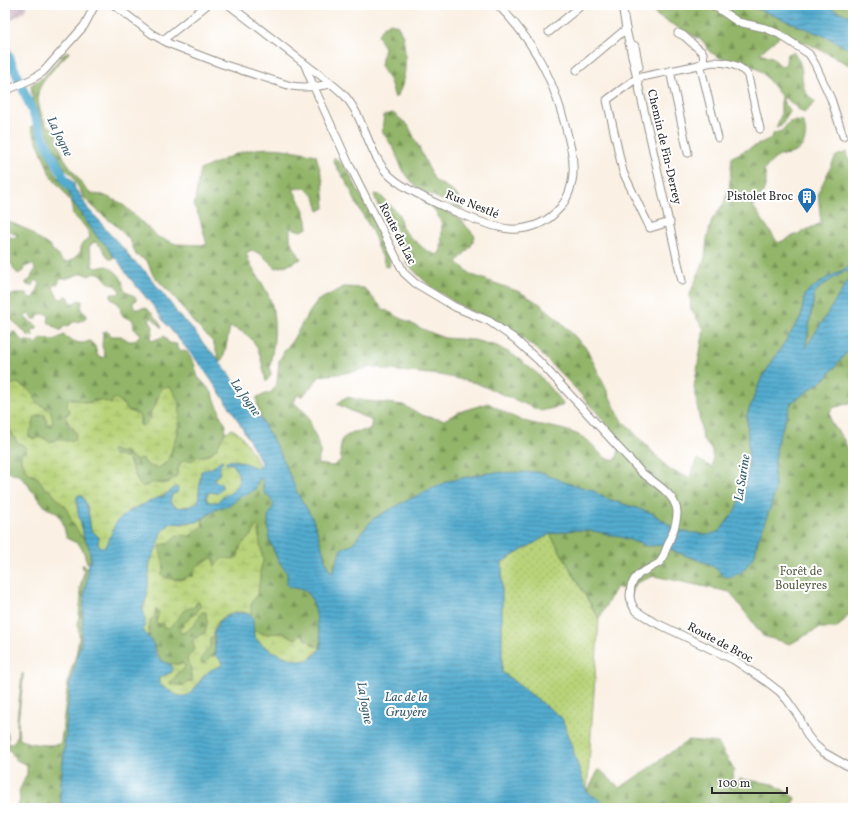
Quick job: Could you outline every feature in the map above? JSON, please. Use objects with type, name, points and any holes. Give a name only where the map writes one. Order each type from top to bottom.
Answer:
[{"type":"street","points":[[8,90],[43,72],[84,26],[95,5]]},
{"type":"street","points":[[114,5],[152,34],[222,64],[303,88],[331,84]]},
{"type":"street","points":[[163,40],[207,5]]},
{"type":"street","name":"Rue Nestlé","points":[[229,5],[345,96],[353,107],[375,153],[384,168],[404,186],[484,223],[508,229],[521,229],[540,224],[556,213],[562,206],[572,185],[572,155],[565,123],[557,97],[542,64],[529,41],[498,5]]},
{"type":"street","points":[[549,32],[582,5]]},
{"type":"street","name":"Chemin de Fin-Derrey","points":[[622,5],[636,76],[670,222],[682,281]]},
{"type":"street","points":[[713,5],[738,22],[765,28],[780,34],[809,54],[831,99],[843,136]]},
{"type":"street","points":[[577,70],[626,29]]},
{"type":"street","points":[[678,34],[684,36],[703,53],[702,64],[718,138]]},
{"type":"street","points":[[636,76],[713,62],[725,62],[744,70],[748,76],[760,129]]},
{"type":"street","name":"Route du Lac","points":[[304,63],[348,162],[404,273],[416,283],[455,307],[489,321],[516,339],[539,361],[642,473],[671,495],[677,506],[678,519],[663,557]]},
{"type":"street","points":[[670,71],[688,153]]},
{"type":"street","name":"Chemin de Fin-Derrey","points":[[636,76],[607,100],[623,172],[650,228],[670,222]]},
{"type":"street","name":"Route de Broc","points":[[663,557],[659,563],[643,571],[634,580],[631,586],[630,596],[635,610],[652,621],[731,658],[767,682],[780,692],[791,705],[799,717],[807,735],[815,745],[823,752],[853,769]]},
{"type":"shaded area","points":[[5,5],[28,5],[24,12],[5,24]]},
{"type":"green space","points":[[652,5],[748,5],[829,38],[853,51],[853,67],[825,52],[783,33],[760,53],[772,57],[783,66],[786,63],[787,54],[793,52],[801,65],[805,91],[809,97],[816,102],[804,113],[786,98],[782,99],[790,112],[781,126],[776,128],[781,115],[781,96],[762,72],[748,63],[726,61],[710,52],[703,41],[659,17],[653,12]]},
{"type":"green space","points":[[821,5],[853,5],[853,17]]},
{"type":"green space","points":[[391,23],[397,25],[402,33],[405,51],[404,77],[399,92],[395,98],[390,81],[381,65],[384,48],[378,35],[383,27]]},
{"type":"green space","points":[[68,51],[69,53],[42,83],[38,93],[39,106],[45,122],[47,126],[51,127],[57,134],[57,140],[64,158],[87,191],[92,194],[103,195],[121,203],[158,237],[176,244],[207,245],[199,216],[194,206],[200,170],[236,154],[256,149],[286,149],[316,155],[323,181],[325,207],[319,211],[315,197],[305,188],[293,189],[305,213],[308,228],[301,231],[290,228],[290,240],[301,259],[276,268],[262,255],[252,250],[246,253],[270,298],[273,309],[274,344],[271,362],[271,375],[266,382],[257,348],[247,335],[240,331],[230,327],[224,356],[220,362],[213,342],[193,322],[176,299],[153,275],[147,261],[136,255],[131,242],[119,228],[84,198],[72,175],[65,169],[33,102],[31,85],[44,77]]},
{"type":"green space","points":[[393,113],[408,125],[435,181],[447,187],[462,200],[462,209],[418,189],[403,171],[394,149],[382,131],[384,115]]},
{"type":"green space","points":[[789,122],[803,122],[805,126],[806,135],[802,147],[793,153],[777,157],[767,167],[764,171],[766,181],[764,189],[758,201],[753,206],[778,243],[821,223],[818,193],[836,156],[847,152],[853,171],[853,265],[805,294],[801,317],[761,379],[747,415],[749,467],[744,489],[736,509],[720,531],[709,535],[685,532],[675,529],[652,513],[605,498],[592,490],[567,483],[485,473],[448,481],[373,519],[352,544],[341,549],[333,572],[331,573],[325,560],[311,516],[298,495],[278,450],[261,418],[257,404],[257,397],[272,392],[277,383],[279,361],[317,301],[344,287],[364,288],[383,309],[418,327],[444,338],[474,340],[497,346],[515,356],[539,375],[563,404],[562,406],[541,411],[476,383],[440,375],[372,367],[346,373],[320,376],[303,396],[297,395],[294,403],[307,414],[321,451],[317,464],[333,466],[341,460],[340,451],[342,439],[353,432],[370,430],[372,421],[337,404],[346,397],[403,405],[424,416],[444,420],[459,412],[488,403],[519,419],[577,434],[588,441],[603,456],[611,460],[616,460],[622,441],[573,386],[534,347],[497,320],[470,311],[454,302],[430,286],[407,264],[404,248],[393,221],[378,206],[374,194],[380,195],[399,214],[402,228],[411,238],[427,251],[437,255],[441,250],[442,224],[435,210],[423,202],[433,204],[460,219],[475,236],[471,246],[457,262],[472,275],[520,292],[540,304],[557,318],[587,349],[620,418],[670,470],[690,478],[692,469],[697,459],[713,468],[712,450],[703,440],[694,387],[704,329],[691,310],[690,294],[705,258],[707,239],[712,220],[724,203],[727,193],[729,192],[732,157],[771,138],[774,133],[782,131]]},
{"type":"green space","points":[[33,125],[55,173],[70,193],[73,202],[90,227],[99,239],[106,245],[113,257],[113,259],[109,259],[102,248],[95,242],[91,244],[89,248],[93,260],[92,266],[96,268],[107,266],[114,270],[123,282],[124,289],[137,300],[133,302],[136,309],[146,308],[160,323],[162,328],[152,318],[149,319],[153,327],[150,339],[152,341],[164,336],[169,343],[177,344],[177,349],[187,352],[194,363],[198,377],[211,391],[221,417],[226,425],[225,433],[216,449],[206,456],[196,457],[193,460],[180,464],[176,477],[168,482],[141,486],[130,461],[114,455],[111,452],[112,449],[118,452],[126,452],[130,457],[142,458],[146,464],[159,468],[166,463],[178,433],[179,404],[171,388],[168,387],[156,400],[155,407],[151,411],[150,420],[144,426],[140,425],[141,420],[135,412],[128,410],[120,401],[113,400],[112,404],[96,400],[87,403],[71,398],[70,412],[66,414],[66,418],[68,425],[76,434],[75,440],[66,441],[59,439],[49,442],[43,437],[34,439],[28,436],[34,418],[42,413],[45,415],[45,419],[48,409],[36,402],[32,392],[23,386],[5,387],[5,347],[8,346],[8,338],[13,332],[15,332],[23,341],[30,341],[36,344],[42,338],[54,340],[64,335],[78,343],[90,341],[95,346],[97,355],[103,358],[105,355],[102,346],[103,332],[107,331],[112,336],[121,336],[129,341],[134,341],[141,334],[134,329],[133,320],[123,316],[118,303],[111,299],[111,294],[118,294],[120,292],[117,286],[111,284],[102,275],[97,273],[89,276],[83,273],[65,279],[60,279],[58,284],[55,284],[53,288],[58,298],[62,299],[65,296],[68,296],[71,303],[79,300],[82,301],[81,310],[87,315],[83,320],[73,322],[70,325],[63,327],[61,330],[48,322],[49,316],[47,314],[39,314],[37,319],[33,319],[29,314],[25,316],[25,318],[37,326],[37,329],[32,330],[33,336],[27,335],[5,314],[5,297],[15,294],[27,294],[29,298],[33,298],[40,283],[36,280],[34,281],[33,285],[29,286],[26,284],[26,282],[31,279],[31,276],[35,270],[33,264],[24,267],[23,271],[18,274],[14,270],[12,264],[5,262],[5,234],[10,237],[17,238],[18,236],[5,228],[5,220],[30,231],[37,238],[48,245],[64,262],[69,262],[80,253],[82,244],[90,237],[86,228],[73,215],[71,203],[62,189],[50,175],[32,130],[31,127]]},
{"type":"green space","points":[[334,157],[347,169],[379,231],[388,252],[390,262],[389,267],[385,266],[371,229],[358,207],[348,185],[333,161]]},
{"type":"green space","points":[[845,271],[850,272],[849,279],[805,350],[815,292]]},
{"type":"green space","name":"Forêt de Bouleyres","points":[[853,345],[853,402],[833,408],[830,412],[831,422],[844,440],[853,460],[853,591],[849,615],[837,628],[819,628],[790,644],[763,636],[730,592],[654,576],[636,583],[629,601],[639,617],[625,605],[625,590],[616,587],[599,619],[550,534],[573,530],[594,531],[618,536],[647,546],[663,545],[676,552],[709,564],[725,577],[755,555],[757,543],[772,503],[775,488],[774,473],[777,443],[791,403],[826,378]]},
{"type":"green space","points":[[17,383],[32,392],[36,402],[51,411],[53,423],[47,424],[45,415],[42,414],[37,416],[28,436],[34,439],[43,437],[49,442],[59,439],[66,441],[75,440],[75,431],[65,417],[70,412],[67,407],[68,398],[87,403],[101,400],[111,404],[114,398],[117,399],[128,410],[140,416],[140,425],[143,426],[151,418],[151,411],[155,406],[161,389],[164,387],[171,388],[176,396],[180,411],[175,440],[167,462],[159,468],[149,466],[142,458],[135,460],[126,452],[118,452],[112,449],[111,452],[114,455],[128,459],[137,481],[141,486],[147,486],[152,483],[164,484],[176,477],[180,464],[183,461],[193,460],[196,457],[210,454],[216,449],[225,433],[232,429],[241,435],[260,467],[258,468],[239,461],[226,461],[234,464],[238,473],[239,485],[235,487],[231,493],[212,503],[208,502],[206,497],[209,492],[217,493],[222,488],[222,485],[214,480],[220,472],[219,462],[212,468],[201,471],[198,502],[191,506],[179,508],[170,503],[176,487],[160,497],[132,509],[127,513],[117,522],[109,542],[103,548],[98,544],[96,535],[91,530],[88,508],[83,497],[77,497],[77,508],[85,539],[81,536],[72,522],[66,507],[50,490],[45,488],[38,478],[26,471],[21,460],[21,453],[26,451],[26,447],[17,442],[9,428],[5,416],[5,387]]},
{"type":"green space","points":[[5,416],[9,428],[17,442],[26,447],[26,451],[21,453],[21,460],[25,469],[30,474],[38,478],[45,488],[50,490],[66,507],[81,536],[88,545],[90,552],[89,563],[87,563],[79,544],[68,539],[66,536],[63,523],[56,512],[46,508],[27,483],[18,475],[12,474],[5,469]]},
{"type":"green space","points":[[259,479],[262,479],[263,489],[275,505],[268,517],[270,542],[277,558],[288,576],[305,590],[314,602],[321,647],[313,646],[305,639],[303,635],[300,634],[295,639],[284,633],[265,634],[255,631],[253,632],[253,622],[250,613],[254,598],[258,592],[260,571],[263,561],[259,538],[259,528],[257,527],[253,534],[240,547],[238,556],[235,559],[224,559],[215,566],[214,560],[209,559],[201,563],[193,577],[173,579],[160,575],[162,571],[162,563],[160,545],[168,544],[176,535],[190,533],[196,530],[203,525],[203,519],[215,510],[229,506],[241,496],[255,489]]},
{"type":"green space","points":[[203,519],[202,527],[190,536],[176,535],[170,543],[160,545],[164,567],[161,575],[174,580],[182,579],[188,576],[193,577],[196,568],[207,560],[214,558],[215,566],[224,558],[235,559],[238,556],[241,545],[253,534],[255,527],[257,526],[259,528],[263,561],[260,571],[258,592],[251,605],[251,615],[239,612],[232,613],[220,620],[216,625],[214,637],[210,637],[210,646],[202,657],[201,663],[204,664],[209,658],[215,655],[221,661],[222,665],[206,674],[191,692],[183,696],[177,695],[163,687],[159,681],[159,678],[172,672],[171,665],[169,664],[185,664],[184,669],[177,673],[175,679],[170,682],[170,684],[183,686],[190,681],[192,682],[193,677],[190,673],[192,669],[187,659],[194,649],[192,640],[205,633],[207,624],[206,612],[202,612],[196,622],[187,631],[181,633],[179,630],[199,609],[201,604],[199,602],[197,602],[194,607],[184,610],[170,627],[164,628],[164,623],[158,624],[156,622],[159,612],[156,609],[155,616],[150,620],[148,637],[143,630],[145,625],[143,607],[147,596],[150,562],[157,547],[161,532],[171,523],[191,523]]},
{"type":"green space","points":[[550,534],[599,619],[587,792],[562,718],[502,672],[502,562]]},
{"type":"green space","points":[[82,565],[87,568],[88,573],[85,590],[81,642],[70,685],[60,795],[62,808],[15,808],[20,801],[19,791],[27,774],[27,767],[26,764],[15,758],[11,751],[5,749],[5,730],[8,734],[8,743],[10,744],[15,741],[17,736],[17,720],[23,673],[18,726],[20,739],[29,743],[45,745],[56,745],[60,744],[61,742],[67,689],[79,638],[78,625],[81,597],[80,588],[84,572]]},
{"type":"green space","points":[[197,602],[201,604],[200,608],[182,628],[184,633],[193,626],[202,612],[206,611],[207,624],[205,633],[195,638],[193,642],[194,650],[188,657],[188,662],[191,664],[192,680],[190,683],[177,686],[170,684],[170,682],[177,673],[181,671],[182,663],[167,663],[160,657],[148,637],[150,620],[156,614],[156,609],[159,612],[159,615],[156,619],[172,625],[183,610],[196,605]]},
{"type":"green space","points":[[255,631],[265,634],[284,633],[295,639],[300,634],[303,635],[305,639],[313,646],[321,647],[309,660],[294,659],[277,654],[262,644],[256,639],[253,633]]},
{"type":"green space","points":[[211,636],[214,637],[215,655],[209,658],[204,665],[201,663],[201,660],[210,645]]},
{"type":"green space","points":[[689,740],[718,743],[734,770],[731,788],[740,779],[774,784],[795,798],[791,808],[602,808],[600,801],[587,792],[599,769],[620,788]]},
{"type":"water","points":[[748,5],[821,5],[853,17],[853,51],[829,38]]},
{"type":"water","name":"Lac de la Gruyère","points":[[66,174],[74,183],[75,189],[88,209],[126,251],[130,258],[145,271],[179,316],[191,327],[207,348],[215,355],[240,389],[252,409],[261,419],[279,451],[299,496],[312,517],[327,565],[331,573],[333,572],[341,549],[352,544],[373,519],[448,481],[487,473],[540,472],[567,483],[592,490],[605,498],[652,513],[675,529],[685,532],[709,535],[720,531],[736,509],[744,489],[749,467],[747,415],[761,379],[801,317],[805,294],[825,279],[853,265],[853,345],[826,378],[791,403],[777,443],[774,473],[775,488],[772,503],[757,543],[755,555],[743,571],[734,576],[725,577],[709,564],[676,552],[663,545],[647,546],[618,536],[594,531],[573,530],[550,534],[502,562],[502,672],[562,718],[587,792],[601,801],[602,808],[62,808],[60,795],[70,685],[81,642],[85,590],[88,573],[87,568],[91,560],[89,546],[83,536],[78,513],[78,495],[81,495],[85,502],[91,530],[99,537],[98,544],[103,548],[107,545],[116,522],[128,512],[164,496],[176,487],[178,488],[177,493],[172,494],[170,503],[179,508],[191,506],[198,502],[201,471],[212,468],[221,460],[223,460],[219,475],[214,478],[214,480],[222,485],[222,488],[217,493],[209,492],[206,497],[208,502],[217,502],[225,495],[231,493],[235,487],[239,485],[238,473],[234,464],[226,464],[226,461],[239,461],[258,468],[260,467],[261,463],[233,412],[202,367],[128,276],[106,245],[99,239],[73,202],[68,191],[59,178]],"holes":[[[845,271],[850,272],[849,279],[805,349],[815,292]],[[259,479],[262,479],[264,492],[269,496],[274,505],[268,517],[269,539],[277,558],[287,573],[287,584],[289,587],[305,590],[312,601],[321,640],[320,648],[318,652],[308,660],[295,660],[288,658],[262,645],[258,641],[254,635],[251,615],[245,613],[233,613],[219,621],[214,633],[215,655],[221,661],[222,665],[208,672],[188,695],[177,695],[161,685],[159,678],[172,672],[173,668],[171,665],[159,658],[156,654],[153,643],[143,630],[145,623],[143,607],[147,596],[150,562],[157,547],[161,532],[171,523],[183,524],[187,522],[197,522],[215,510],[229,506],[241,496],[248,494],[255,489]]]},
{"type":"waterway","name":"La Jogne","points":[[5,47],[44,139],[68,185]]},
{"type":"place","name":"Pistolet Broc","points":[[807,214]]},
{"type":"water label","name":"La Sarine","points":[[743,478]]}]
